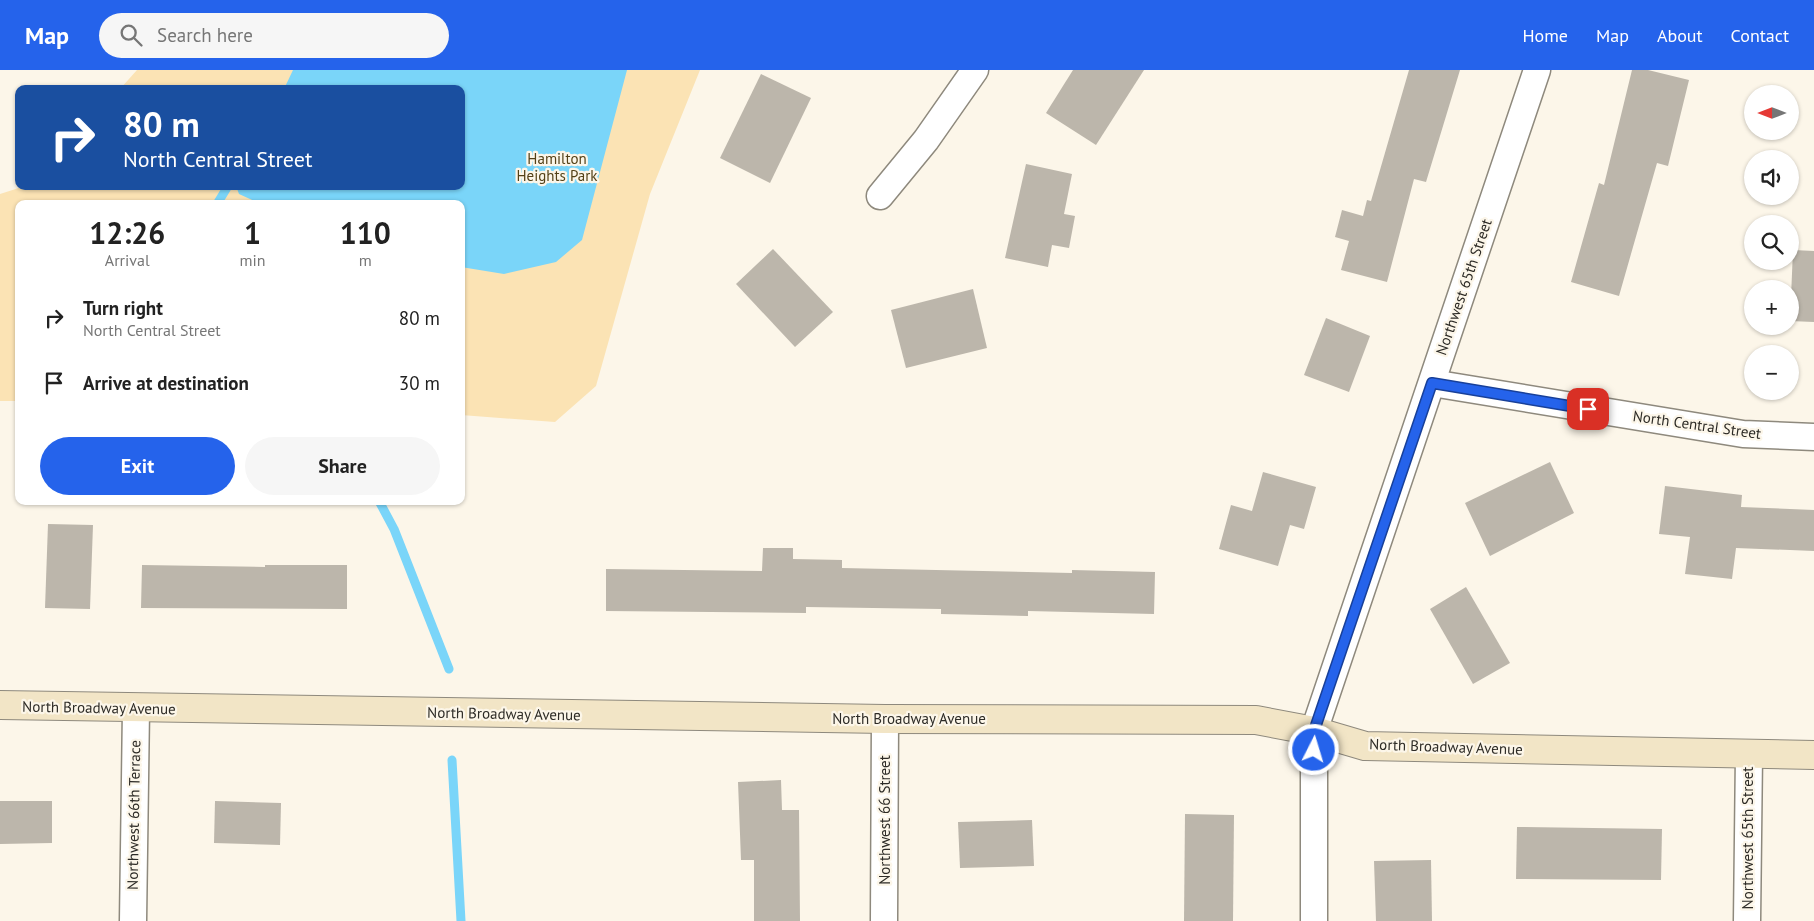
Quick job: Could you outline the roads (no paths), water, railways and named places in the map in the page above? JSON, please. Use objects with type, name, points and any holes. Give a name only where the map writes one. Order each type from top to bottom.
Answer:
[{"type":"street","points":[[880,196],[926,140],[975,70]]},
{"type":"street","name":"Northwest 65th Street","points":[[1314,921],[1314,731],[1537,70]]},
{"type":"street","name":"North Central Street","points":[[1432,383],[1743,434],[1814,438]]},
{"type":"street","name":"North Broadway Avenue","points":[[0,705],[136,709],[885,719],[1256,720],[1314,731],[1365,746],[1814,755]]},
{"type":"street","name":"Northwest 66th Terrace","points":[[133,921],[136,709]]},
{"type":"street","name":"Northwest 66 Street","points":[[884,921],[885,719]]},
{"type":"street","name":"Northwest 65th Street","points":[[1747,921],[1749,754]]},
{"type":"water","points":[[293,70],[627,70],[582,240],[556,262],[504,274],[465,268],[465,200],[252,200],[239,194],[238,190],[465,190],[465,85],[286,85]]},
{"type":"waterway","points":[[219,200],[226,190]]},
{"type":"waterway","points":[[381,505],[394,529],[449,669]]},
{"type":"waterway","points":[[452,760],[461,921]]},
{"type":"park label","name":"Hamilton Heights Park","points":[[557,168]]}]
